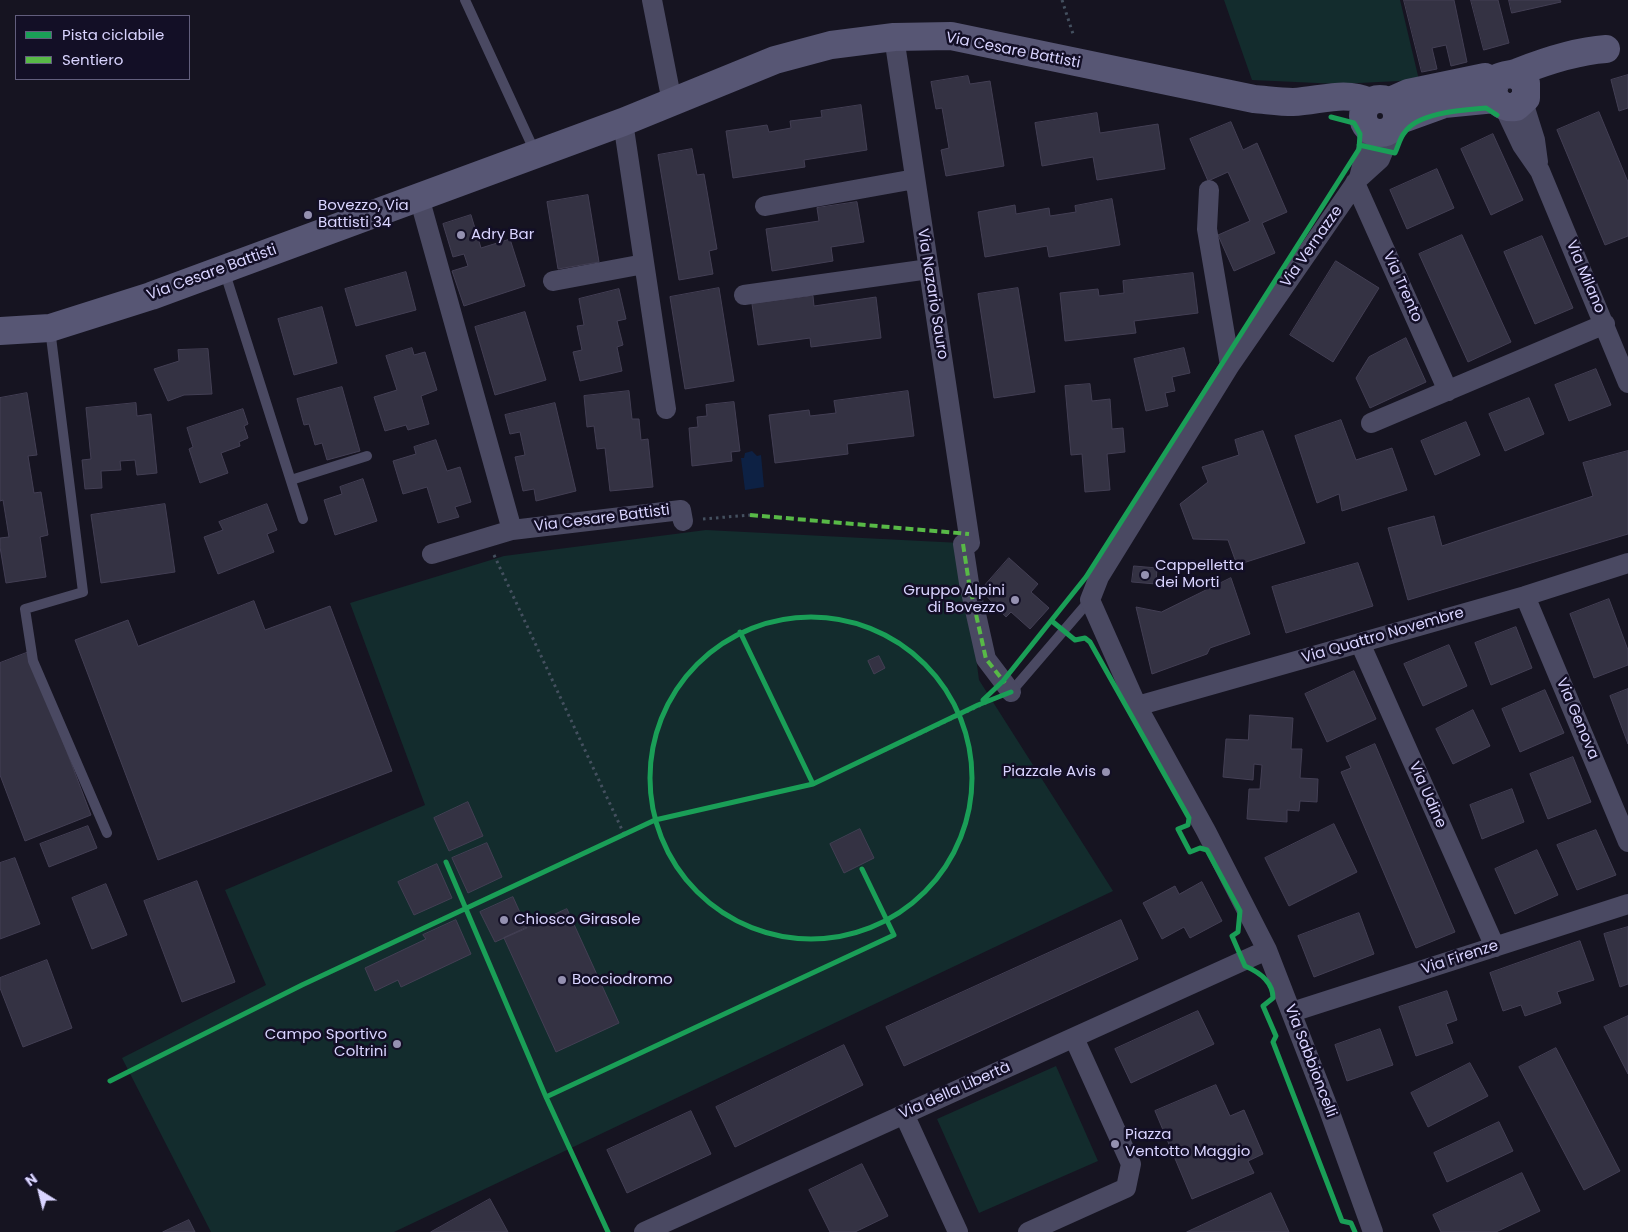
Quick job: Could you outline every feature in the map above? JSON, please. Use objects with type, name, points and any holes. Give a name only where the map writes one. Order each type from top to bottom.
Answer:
[{"type":"street","points":[[652,0],[672,102]]},
{"type":"street","name":"Via Cesare Battisti","points":[[0,331],[50,328],[150,296],[623,122],[775,60],[831,45],[894,38],[951,36],[1254,99],[1294,102],[1331,96],[1353,96],[1381,117]]},
{"type":"street","name":"Via Nazario Sauro","points":[[894,38],[970,543],[963,544],[970,592],[986,658],[1010,691]]},
{"type":"street","points":[[1381,117],[1510,92],[1531,66],[1617,46]]},
{"type":"street","name":"Via Milano","points":[[1510,92],[1522,145],[1540,171],[1628,383]]},
{"type":"street","name":"Via Vernazze","points":[[1090,600],[1099,577],[1230,365],[1357,181],[1381,117]]},
{"type":"street","points":[[623,122],[666,409]]},
{"type":"street","points":[[765,206],[915,179]]},
{"type":"street","name":"Via Trento","points":[[1357,181],[1448,391]]},
{"type":"street","points":[[1209,190],[1207,229],[1230,365]]},
{"type":"street","points":[[419,197],[512,530]]},
{"type":"street","points":[[553,281],[644,264]]},
{"type":"street","points":[[744,295],[929,269]]},
{"type":"street","points":[[1371,423],[1605,324]]},
{"type":"street","name":"Via Cesare Battisti","points":[[432,554],[512,530],[681,510],[682,521]]},
{"type":"street","name":"Via Quattro Novembre","points":[[1137,706],[1526,596],[1628,563]]},
{"type":"street","name":"Via Genova","points":[[1526,596],[1628,842]]},
{"type":"street","name":"Via Sabbioncelli","points":[[1090,600],[1137,706],[1201,834],[1267,950],[1292,1012],[1373,1232]]},
{"type":"street","name":"Via Udine","points":[[1360,643],[1495,947]]},
{"type":"street","name":"Via Firenze","points":[[1292,1012],[1628,904]]},
{"type":"street","name":"Via della Libertà","points":[[644,1232],[1267,950]]},
{"type":"street","points":[[1028,1232],[1126,1188],[1131,1164],[1074,1038]]},
{"type":"street","points":[[904,1114],[958,1232]]},
{"type":"lane","points":[[465,0],[536,153]]},
{"type":"lane","points":[[224,270],[303,519]]},
{"type":"lane","points":[[50,328],[83,592],[25,609],[33,661],[107,833]]},
{"type":"lane","points":[[291,480],[367,456]]},
{"type":"lane","points":[[1010,691],[1048,651],[1090,600]]},
{"type":"path","points":[[1062,0],[1082,64]]},
{"type":"path","points":[[682,521],[750,515]]},
{"type":"path","points":[[487,539],[624,834]]},
{"type":"path","points":[[825,616],[854,621],[884,633],[910,648],[946,687],[961,715],[972,754],[972,804],[954,855],[937,879],[910,906],[887,921],[840,937],[794,939],[756,930],[726,916],[702,898],[684,878],[666,850],[655,820],[650,789],[651,754],[659,723],[675,690],[699,661],[740,632],[787,618],[825,616]]},
{"type":"path","points":[[740,632],[813,784]]},
{"type":"path","points":[[110,1081],[302,985],[655,820],[813,784],[1010,691]]},
{"type":"path","points":[[978,705],[1010,691]]},
{"type":"path","points":[[446,862],[546,1097],[608,1232]]},
{"type":"path","points":[[546,1097],[894,935],[862,869]]},
{"type":"green space","points":[[1224,0],[1400,0],[1419,80],[1339,84],[1252,80]]},
{"type":"green space","points":[[706,530],[961,543],[979,680],[1113,891],[394,1232],[211,1232],[122,1058],[266,985],[225,890],[425,805],[350,603],[504,556]]},
{"type":"green space","points":[[1056,1066],[1098,1161],[979,1213],[937,1119]]},
{"type":"water","points":[[752,451],[757,456],[761,455],[764,487],[745,490],[741,458],[744,458],[745,453]]},
{"type":"building","points":[[1404,0],[1454,0],[1467,62],[1451,66],[1446,45],[1432,48],[1437,69],[1422,72]]},
{"type":"building","points":[[1471,0],[1498,0],[1509,43],[1484,50]]},
{"type":"building","points":[[1509,0],[1560,0],[1561,2],[1512,13]]},
{"type":"building","points":[[1628,75],[1628,108],[1619,111],[1611,80]]},
{"type":"building","points":[[968,76],[970,84],[990,81],[1004,166],[946,176],[941,150],[949,148],[942,108],[936,109],[931,82]]},
{"type":"building","points":[[861,105],[867,150],[804,160],[805,167],[733,178],[726,131],[767,125],[769,132],[791,128],[790,121],[822,117],[821,111]]},
{"type":"building","points":[[1599,112],[1628,182],[1628,236],[1605,245],[1557,130]]},
{"type":"building","points":[[1097,113],[1100,133],[1158,124],[1165,169],[1097,180],[1093,157],[1042,166],[1035,123]]},
{"type":"building","points":[[1231,122],[1243,150],[1257,143],[1287,212],[1262,223],[1275,253],[1234,271],[1218,235],[1250,221],[1228,172],[1208,181],[1190,139]]},
{"type":"building","points":[[1493,134],[1523,200],[1491,215],[1461,149]]},
{"type":"building","points":[[692,149],[697,175],[704,174],[717,249],[709,251],[713,274],[679,280],[658,155]]},
{"type":"building","points":[[1437,169],[1454,208],[1407,229],[1390,190]]},
{"type":"building","points":[[588,195],[599,262],[558,269],[547,202]]},
{"type":"building","points":[[1112,199],[1120,245],[1049,257],[1047,246],[985,257],[978,212],[1015,205],[1016,214],[1049,208],[1050,216],[1076,212],[1075,206]]},
{"type":"building","points":[[857,202],[864,242],[831,247],[833,261],[772,271],[766,229],[819,221],[817,208]]},
{"type":"building","points":[[471,215],[481,248],[510,239],[525,286],[464,306],[452,271],[468,266],[464,254],[453,257],[443,224]]},
{"type":"building","points":[[1462,235],[1511,342],[1468,362],[1419,254]]},
{"type":"building","points":[[1542,236],[1573,308],[1535,324],[1504,252]]},
{"type":"building","points":[[1336,261],[1379,288],[1333,362],[1290,335]]},
{"type":"building","points":[[406,272],[416,310],[356,326],[345,289]]},
{"type":"building","points":[[1193,273],[1198,313],[1134,321],[1136,333],[1065,341],[1060,293],[1098,289],[1099,296],[1124,293],[1123,281]]},
{"type":"building","points":[[719,288],[734,381],[685,389],[670,297]]},
{"type":"building","points":[[1018,288],[1035,392],[994,398],[978,294]]},
{"type":"building","points":[[619,289],[626,319],[617,321],[623,345],[617,347],[622,371],[580,381],[573,352],[582,350],[577,326],[584,325],[579,299]]},
{"type":"building","points":[[813,296],[814,306],[876,297],[881,338],[811,347],[810,338],[758,345],[752,304]]},
{"type":"building","points":[[322,307],[337,363],[294,375],[278,319]]},
{"type":"building","points":[[525,312],[546,380],[495,395],[475,327]]},
{"type":"building","points":[[1406,338],[1426,382],[1370,408],[1356,378],[1369,357]]},
{"type":"building","points":[[412,348],[414,355],[425,352],[437,390],[421,396],[429,424],[408,430],[406,425],[385,431],[374,397],[397,390],[386,356]]},
{"type":"building","points":[[1184,348],[1190,373],[1172,377],[1175,391],[1165,393],[1168,406],[1146,411],[1134,359]]},
{"type":"building","points":[[208,349],[212,394],[184,395],[168,401],[154,369],[179,361],[178,350]]},
{"type":"building","points":[[1596,369],[1611,405],[1569,421],[1555,385]]},
{"type":"building","points":[[1090,384],[1092,401],[1110,399],[1112,429],[1123,428],[1125,452],[1107,454],[1110,490],[1085,492],[1082,454],[1071,455],[1065,386]]},
{"type":"building","points":[[342,387],[360,451],[327,460],[322,443],[315,445],[309,424],[304,425],[297,399]]},
{"type":"building","points":[[629,391],[632,419],[639,419],[641,440],[648,439],[653,487],[610,491],[605,448],[597,449],[594,426],[587,427],[584,396]]},
{"type":"building","points":[[908,391],[914,436],[847,444],[848,454],[775,463],[769,415],[809,410],[810,416],[836,413],[834,401]]},
{"type":"building","points":[[27,393],[37,455],[28,456],[34,493],[41,492],[48,535],[40,537],[46,577],[6,583],[0,547],[0,538],[9,537],[3,500],[0,501],[0,398]]},
{"type":"building","points":[[1529,398],[1544,434],[1505,451],[1489,414]]},
{"type":"building","points":[[734,402],[740,451],[731,452],[732,461],[692,466],[689,428],[698,427],[697,417],[707,416],[706,405]]},
{"type":"building","points":[[136,403],[137,416],[151,414],[157,473],[137,475],[135,460],[120,461],[121,470],[101,471],[102,488],[85,489],[82,460],[91,459],[86,408]]},
{"type":"building","points":[[555,403],[576,491],[536,501],[534,489],[523,491],[515,457],[525,455],[520,432],[510,434],[505,415]]},
{"type":"building","points":[[243,409],[248,424],[244,426],[248,438],[239,442],[240,446],[221,453],[228,473],[200,483],[189,449],[193,447],[187,428]]},
{"type":"building","points":[[1341,420],[1356,460],[1392,448],[1407,490],[1342,511],[1339,494],[1317,503],[1295,436]]},
{"type":"building","points":[[1466,422],[1480,455],[1435,475],[1421,441]]},
{"type":"building","points":[[1263,431],[1305,543],[1237,565],[1228,540],[1193,539],[1180,504],[1208,482],[1202,467],[1239,455],[1235,440]]},
{"type":"building","points":[[436,440],[447,471],[460,467],[471,502],[455,507],[459,517],[438,523],[427,487],[403,494],[393,461],[416,454],[414,447]]},
{"type":"building","points":[[1628,451],[1628,534],[1408,600],[1388,528],[1434,516],[1442,546],[1593,496],[1583,463]]},
{"type":"building","points":[[363,479],[377,521],[335,535],[324,500],[342,494],[340,487]]},
{"type":"building","points":[[165,504],[175,572],[101,583],[91,515]]},
{"type":"building","points":[[267,504],[277,530],[267,534],[274,552],[218,574],[204,537],[223,530],[219,522]]},
{"type":"building","name":"Gruppo Alpini di Bovezzo","points":[[1009,558],[1038,584],[1031,592],[1049,608],[1030,629],[1011,612],[1006,617],[981,590]]},
{"type":"building","points":[[1358,563],[1373,606],[1286,633],[1272,587]]},
{"type":"building","name":"Cappelletta dei Morti","points":[[1134,566],[1157,568],[1156,584],[1132,582]]},
{"type":"building","points":[[1231,578],[1250,634],[1210,648],[1207,654],[1152,674],[1136,607],[1161,612]]},
{"type":"building","points":[[1609,599],[1628,650],[1628,665],[1594,678],[1570,614]]},
{"type":"building","points":[[254,601],[265,630],[330,606],[392,771],[158,860],[75,640],[128,620],[138,646]]},
{"type":"building","points":[[1516,627],[1532,668],[1491,685],[1475,643]]},
{"type":"building","points":[[1449,645],[1467,686],[1423,706],[1404,664]]},
{"type":"building","points":[[29,652],[91,815],[25,841],[0,775],[0,663]]},
{"type":"building","points":[[879,656],[885,668],[874,674],[868,661]]},
{"type":"building","points":[[1354,671],[1376,719],[1327,742],[1305,694]]},
{"type":"building","points":[[1628,689],[1628,744],[1610,696]]},
{"type":"building","points":[[1545,690],[1564,733],[1520,752],[1502,709]]},
{"type":"building","points":[[1473,710],[1490,746],[1453,764],[1436,729]]},
{"type":"building","points":[[1250,715],[1293,718],[1291,749],[1302,749],[1300,778],[1318,779],[1317,802],[1300,801],[1299,811],[1287,810],[1287,822],[1247,819],[1249,789],[1260,789],[1262,765],[1254,764],[1253,780],[1223,777],[1226,739],[1248,740]]},
{"type":"building","points":[[1375,744],[1455,932],[1416,948],[1341,772],[1351,768],[1346,757]]},
{"type":"building","points":[[1573,757],[1591,802],[1548,819],[1530,774]]},
{"type":"building","points":[[1512,789],[1524,822],[1482,839],[1470,805]]},
{"type":"building","points":[[468,802],[483,836],[449,851],[434,818]]},
{"type":"building","points":[[1334,824],[1357,872],[1289,906],[1265,858]]},
{"type":"building","points":[[88,826],[97,848],[49,867],[40,844]]},
{"type":"building","points":[[860,829],[874,858],[844,873],[830,844]]},
{"type":"building","points":[[1596,830],[1616,875],[1577,890],[1557,845]]},
{"type":"building","points":[[487,843],[502,877],[468,893],[452,858]]},
{"type":"building","points":[[1537,850],[1558,895],[1515,914],[1495,869]]},
{"type":"building","points":[[15,858],[40,924],[0,939],[0,863]]},
{"type":"building","points":[[437,864],[452,898],[414,915],[398,882]]},
{"type":"building","points":[[197,881],[235,982],[182,1002],[144,901]]},
{"type":"building","points":[[1202,882],[1222,921],[1190,938],[1184,927],[1162,939],[1143,903],[1175,886],[1179,894]]},
{"type":"building","points":[[106,884],[127,935],[92,949],[72,898]]},
{"type":"building","name":"Chiosco Girasole","points":[[513,897],[527,928],[495,942],[480,912]]},
{"type":"building","name":"Bocciodromo","points":[[567,909],[619,1023],[556,1052],[504,938]]},
{"type":"building","points":[[1359,913],[1374,954],[1314,977],[1298,936]]},
{"type":"building","points":[[456,920],[471,954],[401,987],[398,980],[375,991],[365,968],[426,939],[423,935]]},
{"type":"building","points":[[1121,920],[1138,959],[904,1066],[886,1027]]},
{"type":"building","points":[[1628,927],[1628,984],[1620,987],[1604,934]]},
{"type":"building","points":[[1580,941],[1594,980],[1557,992],[1561,1003],[1525,1016],[1521,1005],[1503,1011],[1490,973]]},
{"type":"building","points":[[47,960],[72,1028],[23,1047],[0,988],[0,978]]},
{"type":"building","points":[[1447,991],[1457,1020],[1446,1024],[1453,1043],[1416,1056],[1399,1007]]},
{"type":"building","points":[[1198,1011],[1214,1044],[1131,1083],[1115,1049]]},
{"type":"building","points":[[1628,1016],[1628,1074],[1604,1027]]},
{"type":"building","points":[[1380,1029],[1393,1065],[1347,1081],[1335,1045]]},
{"type":"building","points":[[844,1045],[863,1085],[735,1147],[716,1107]]},
{"type":"building","points":[[1556,1048],[1620,1171],[1584,1190],[1519,1067]]},
{"type":"building","points":[[1470,1063],[1488,1096],[1428,1127],[1411,1093]]},
{"type":"building","points":[[1216,1085],[1230,1116],[1244,1110],[1263,1154],[1248,1161],[1254,1173],[1192,1199],[1155,1111]]},
{"type":"building","points":[[691,1111],[711,1154],[627,1193],[607,1150]]},
{"type":"building","points":[[1499,1122],[1513,1151],[1447,1182],[1434,1153]]},
{"type":"building","points":[[862,1164],[888,1216],[855,1232],[830,1232],[809,1190]]},
{"type":"building","points":[[1522,1173],[1540,1211],[1496,1232],[1441,1232],[1433,1215]]},
{"type":"building","points":[[1271,1193],[1289,1232],[1187,1232]]},
{"type":"building","points":[[490,1199],[508,1232],[431,1232]]},
{"type":"building","points":[[189,1220],[195,1232],[163,1232]]},
{"type":"marked path","points":[[750,515],[969,534]]},
{"type":"marked path","points":[[963,544],[969,583],[986,659],[1005,683]]},
{"type":"cycle path","points":[[1359,145],[1395,153],[1400,139],[1405,132],[1420,120],[1442,113],[1486,108],[1497,115]]},
{"type":"cycle path","points":[[983,700],[1003,681],[1086,577],[1359,149],[1360,134],[1354,123],[1331,117]]},
{"type":"cycle path","points":[[795,617],[827,617],[858,624],[887,636],[913,653],[936,676],[945,688],[960,716],[972,762],[972,778],[972,794],[960,840],[945,868],[913,903],[887,920],[858,932],[827,939],[795,939],[764,932],[735,920],[709,903],[686,880],[669,854],[657,825],[650,794],[650,762],[657,731],[669,702],[686,676],[709,653],[735,636],[764,624],[795,617]]},
{"type":"cycle path","points":[[1053,622],[1075,640],[1085,638],[1090,642],[1189,818],[1188,825],[1178,829],[1190,852],[1200,848],[1207,850],[1240,911],[1238,932],[1232,936],[1245,966],[1260,974],[1271,987],[1273,998],[1263,1006],[1276,1036],[1273,1042],[1342,1221],[1351,1223],[1355,1232]]},
{"type":"cycle path","points":[[740,632],[813,784]]},
{"type":"cycle path","points":[[110,1081],[302,985],[655,820],[813,784],[978,705],[1011,692]]},
{"type":"cycle path","points":[[446,862],[546,1097],[608,1232]]},
{"type":"cycle path","points":[[546,1097],[894,935],[862,869]]},
{"type":"place","name":"Bovezzo, Via Battisti 34","points":[[308,215]]},
{"type":"place","name":"Adry Bar","points":[[461,235]]},
{"type":"place","name":"Cappelletta dei Morti","points":[[1145,575]]},
{"type":"place","name":"Gruppo Alpini di Bovezzo","points":[[1015,600]]},
{"type":"place","name":"Piazzale Avis","points":[[1106,772]]},
{"type":"place","name":"Chiosco Girasole","points":[[504,920]]},
{"type":"place","name":"Bocciodromo","points":[[562,980]]},
{"type":"place","name":"Campo Sportivo Coltrini","points":[[397,1044]]},
{"type":"place","name":"Piazza Ventotto Maggio","points":[[1115,1144]]}]
